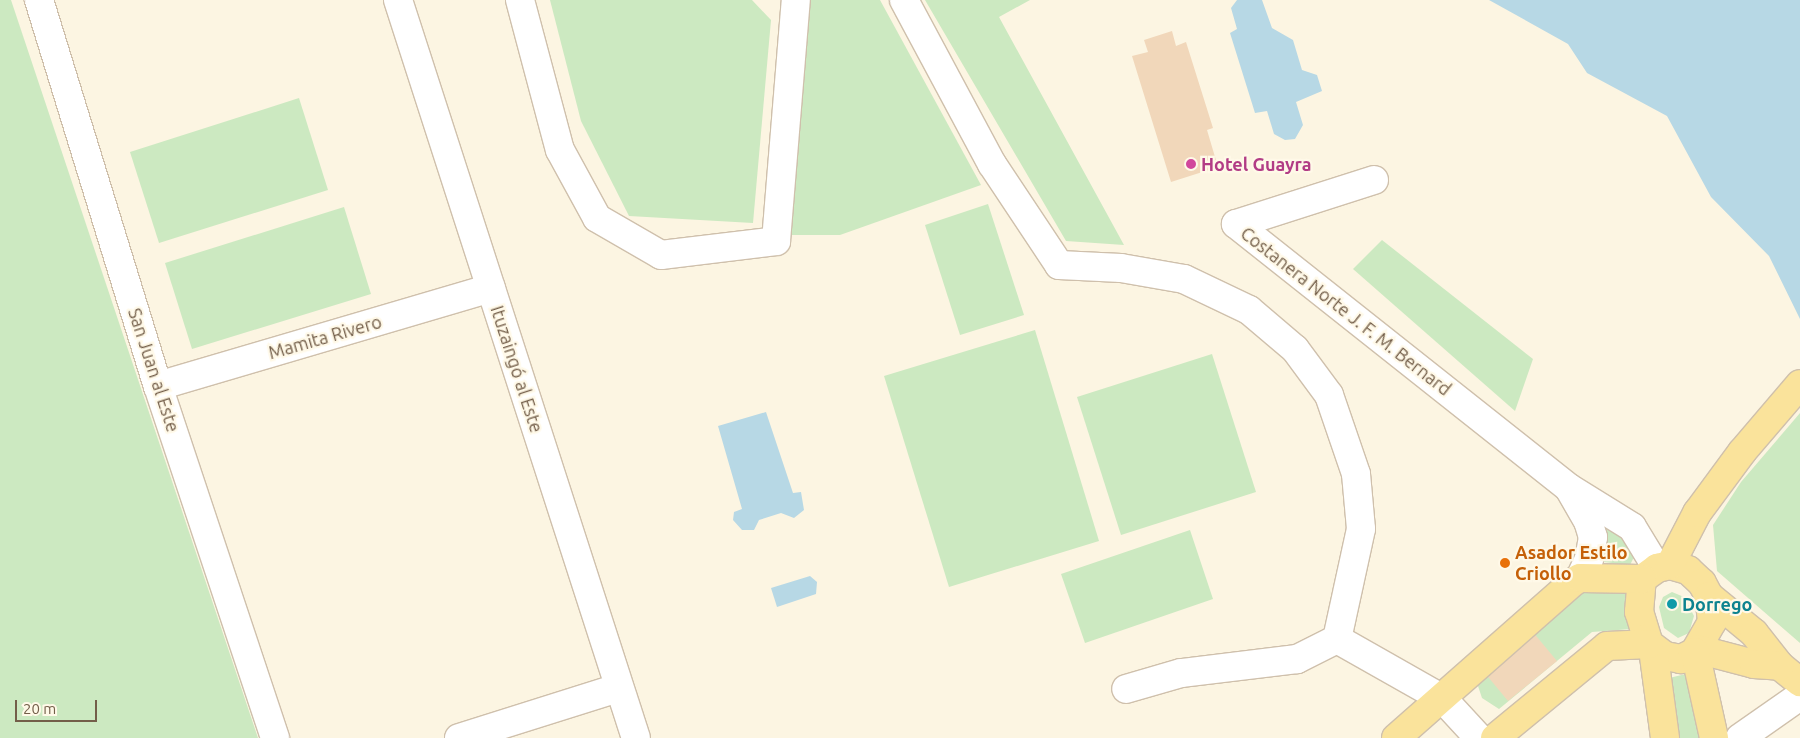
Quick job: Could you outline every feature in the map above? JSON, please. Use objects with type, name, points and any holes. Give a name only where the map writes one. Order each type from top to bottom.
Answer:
[{"type":"main road","points":[[1665,738],[1651,647],[1640,612],[1656,571],[1742,452],[1800,384]]},
{"type":"main road","points":[[1396,738],[1580,578],[1688,570],[1702,583],[1709,596],[1712,622],[1696,650],[1681,659],[1665,656],[1651,647],[1607,646],[1496,738]]},
{"type":"main road","points":[[1709,596],[1754,633],[1790,674]]},
{"type":"main road","points":[[1696,650],[1790,674]]},
{"type":"main road","points":[[1696,650],[1714,738]]},
{"type":"street","name":"San Juan al Este","points":[[39,0],[158,386],[275,738]]},
{"type":"street","name":"Ituzaingó al Este","points":[[398,0],[618,688],[636,738]]},
{"type":"street","points":[[520,0],[560,150],[597,218],[661,255],[776,241],[796,0]]},
{"type":"street","points":[[904,0],[992,164],[1059,264],[1121,268],[1184,279],[1249,310],[1295,348],[1329,395],[1356,474],[1362,529],[1338,639]]},
{"type":"street","name":"Costanera Norte J. F. M. Bernard","points":[[1374,180],[1236,224],[1570,488],[1632,527],[1656,571]]},
{"type":"street","name":"Mamita Rivero","points":[[158,386],[491,288]]},
{"type":"street","name":"Costanera Norte J. F. M. Bernard","points":[[1570,488],[1588,521],[1593,537],[1589,559],[1580,578]]},
{"type":"street","points":[[1126,689],[1181,673],[1297,659],[1338,639]]},
{"type":"street","points":[[1338,639],[1443,699],[1480,738]]},
{"type":"street","points":[[459,738],[618,688]]},
{"type":"street","points":[[1740,738],[1800,696]]},
{"type":"green space","points":[[0,0],[11,0],[258,738],[0,738]]},
{"type":"green space","points":[[550,0],[752,0],[771,20],[753,223],[629,216],[581,121]]},
{"type":"green space","points":[[809,0],[880,0],[981,185],[840,235],[790,235]]},
{"type":"green space","points":[[925,0],[1030,0],[999,17],[1124,245],[1066,241]]},
{"type":"green space","points":[[299,98],[328,190],[159,243],[130,152]]},
{"type":"green space","points":[[988,204],[1024,315],[960,335],[925,225]]},
{"type":"green space","points":[[344,207],[371,294],[192,349],[165,263]]},
{"type":"green space","points":[[1382,240],[1533,359],[1515,411],[1353,269]]},
{"type":"green space","points":[[1035,330],[1099,541],[949,587],[884,376]]},
{"type":"green space","points":[[1212,354],[1256,492],[1121,535],[1077,397]]},
{"type":"green space","points":[[1800,413],[1800,643],[1717,571],[1713,525],[1741,482]]},
{"type":"green space","points":[[1602,521],[1638,549],[1630,565],[1595,561]]},
{"type":"green space","points":[[1190,530],[1213,599],[1085,643],[1061,574]]},
{"type":"green space","points":[[1589,589],[1629,589],[1631,629],[1592,632],[1499,709],[1482,698],[1476,680],[1574,594]]},
{"type":"green space","points":[[1672,592],[1684,597],[1694,616],[1689,633],[1678,638],[1664,628],[1659,607],[1663,597]]},
{"type":"green space","points":[[1690,673],[1702,738],[1680,738],[1669,678]]},
{"type":"water","points":[[1237,0],[1262,0],[1272,28],[1293,40],[1302,70],[1317,75],[1322,91],[1296,102],[1303,125],[1295,139],[1285,140],[1274,134],[1267,111],[1255,113],[1230,33],[1237,29],[1231,8]]},
{"type":"water","points":[[1489,0],[1800,0],[1800,319],[1769,256],[1711,197],[1667,116],[1587,73],[1568,44]]},
{"type":"water","points":[[766,412],[793,493],[801,492],[804,510],[794,518],[781,513],[759,520],[754,530],[742,530],[733,520],[734,512],[742,509],[718,426]]},
{"type":"water","points":[[810,576],[817,582],[816,594],[777,607],[771,588]]},
{"type":"building","points":[[1172,31],[1176,46],[1186,42],[1213,128],[1207,130],[1218,167],[1171,182],[1132,56],[1148,52],[1144,40]]},
{"type":"building","points":[[1532,631],[1557,661],[1508,701],[1484,672]]},
{"type":"place","name":"Hotel Guayra","points":[[1191,164]]},
{"type":"place","name":"Asador Estilo Criollo","points":[[1505,563]]},
{"type":"place","name":"Dorrego","points":[[1672,604]]}]
